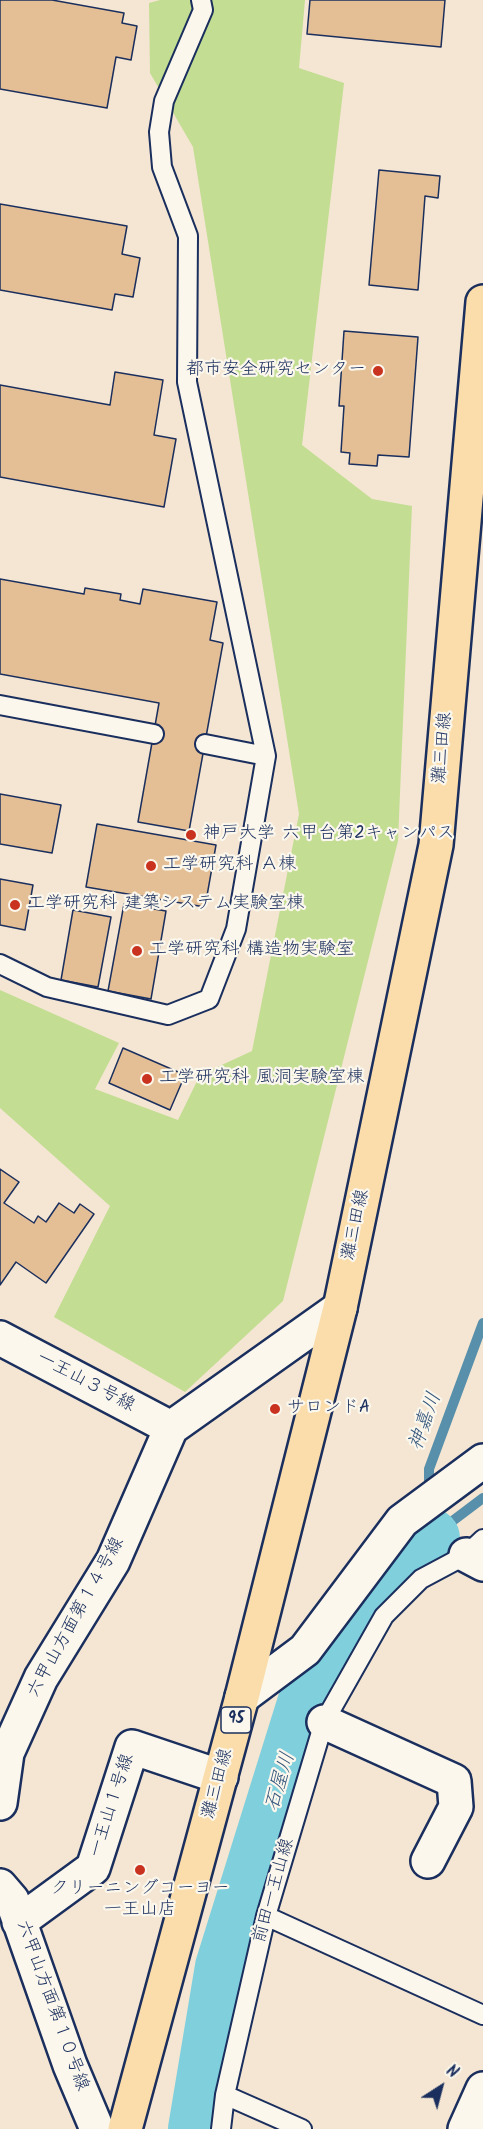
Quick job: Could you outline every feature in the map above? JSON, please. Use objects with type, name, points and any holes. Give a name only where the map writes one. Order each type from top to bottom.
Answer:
[{"type":"main road","name":"灘三田線","points":[[125,2129],[243,1697],[340,1308],[436,845],[480,374],[483,302]]},
{"type":"street","points":[[171,1428],[340,1308]]},
{"type":"street","name":"一王山３号線","points":[[0,1338],[171,1428]]},
{"type":"street","name":"六甲山方面第１４号線","points":[[0,1803],[7,1753],[11,1743],[41,1678],[112,1561],[171,1428]]},
{"type":"street","points":[[243,1697],[305,1650],[402,1521],[470,1470]]},
{"type":"street","points":[[324,1722],[453,1781],[456,1807],[428,1861]]},
{"type":"street","name":"一王山１号線","points":[[20,1922],[93,1868],[132,1747],[220,1777]]},
{"type":"street","name":"六甲山方面第１０号線","points":[[0,1886],[12,1900],[70,2065],[98,2129]]},
{"type":"street","points":[[465,2129],[483,2089]]},
{"type":"lane","points":[[0,964],[46,987],[168,1015],[209,999],[236,929],[266,756],[187,382],[188,236],[162,167],[159,132],[164,101],[202,10],[201,0]]},
{"type":"lane","points":[[0,705],[154,734]]},
{"type":"lane","points":[[205,744],[266,756]]},
{"type":"lane","name":"前田一王山線","points":[[221,2129],[225,2095],[266,1917],[324,1722],[384,1616],[421,1579],[477,1553]]},
{"type":"lane","points":[[266,1917],[483,2015]]},
{"type":"lane","points":[[225,2095],[302,2129]]},
{"type":"green space","points":[[160,0],[305,0],[299,68],[344,83],[302,445],[372,499],[412,506],[398,841],[283,1301],[185,1392],[54,1317],[110,1206],[0,1108],[0,990],[119,1043],[95,1089],[178,1120],[200,1075],[252,1051],[299,814],[193,147],[150,73],[149,3]]},
{"type":"building","points":[[0,0],[52,0],[124,13],[122,23],[137,26],[131,60],[116,57],[107,108],[0,89]]},
{"type":"building","points":[[310,0],[445,0],[441,47],[307,34]]},
{"type":"building","points":[[379,170],[440,176],[438,198],[425,196],[418,290],[369,285]]},
{"type":"building","points":[[0,204],[127,226],[122,254],[140,258],[133,297],[115,294],[112,310],[0,290]]},
{"type":"building","name":"都市安全研究センター","points":[[344,331],[418,337],[409,457],[378,455],[377,466],[349,464],[350,453],[341,452],[344,406],[339,406]]},
{"type":"building","points":[[115,372],[163,380],[154,435],[176,439],[164,507],[0,477],[0,385],[110,405]]},
{"type":"building","points":[[0,579],[84,594],[85,588],[121,594],[120,600],[140,604],[143,589],[217,602],[210,640],[223,643],[189,831],[138,822],[159,703],[0,674]]},
{"type":"building","points":[[0,794],[61,805],[52,853],[0,844]]},
{"type":"building","name":"工学研究科 Ａ棟","points":[[97,824],[216,845],[205,907],[86,887]]},
{"type":"building","name":"工学研究科 建築システム実験室棟","points":[[0,879],[33,885],[25,930],[0,925]]},
{"type":"building","name":"工学研究科 構造物実験室","points":[[124,904],[166,911],[151,999],[108,991]]},
{"type":"building","points":[[73,910],[111,917],[98,987],[61,980]]},
{"type":"building","name":"工学研究科 風洞実験室棟","points":[[123,1048],[185,1075],[170,1110],[109,1083]]},
{"type":"building","points":[[0,1169],[19,1182],[4,1203],[34,1223],[38,1216],[46,1222],[59,1203],[74,1213],[80,1204],[94,1214],[46,1283],[16,1262],[0,1285]]},
{"type":"waterway","name":"神嘉川","points":[[429,1493],[429,1469],[483,1323]]},
{"type":"waterway","name":"石屋川","points":[[430,1538],[483,1498]]},
{"type":"waterway","name":"神嘉川","points":[[429,1509],[430,1538]]},
{"type":"waterway","name":"石屋川","points":[[198,2129],[225,1967],[312,1688],[368,1598],[430,1538]]},
{"type":"place","name":"都市安全研究センター","points":[[378,371]]},
{"type":"place","name":"神戸大学 六甲台第2キャンパス","points":[[191,835]]},
{"type":"place","name":"工学研究科 Ａ棟","points":[[151,866]]},
{"type":"place","name":"工学研究科 建築システム実験室棟","points":[[15,905]]},
{"type":"place","name":"工学研究科 構造物実験室","points":[[137,951]]},
{"type":"place","name":"工学研究科 風洞実験室棟","points":[[147,1079]]},
{"type":"place","name":"サロンドA","points":[[275,1409]]},
{"type":"place","name":"クリーニングコーヨー 一王山店","points":[[140,1870]]}]
